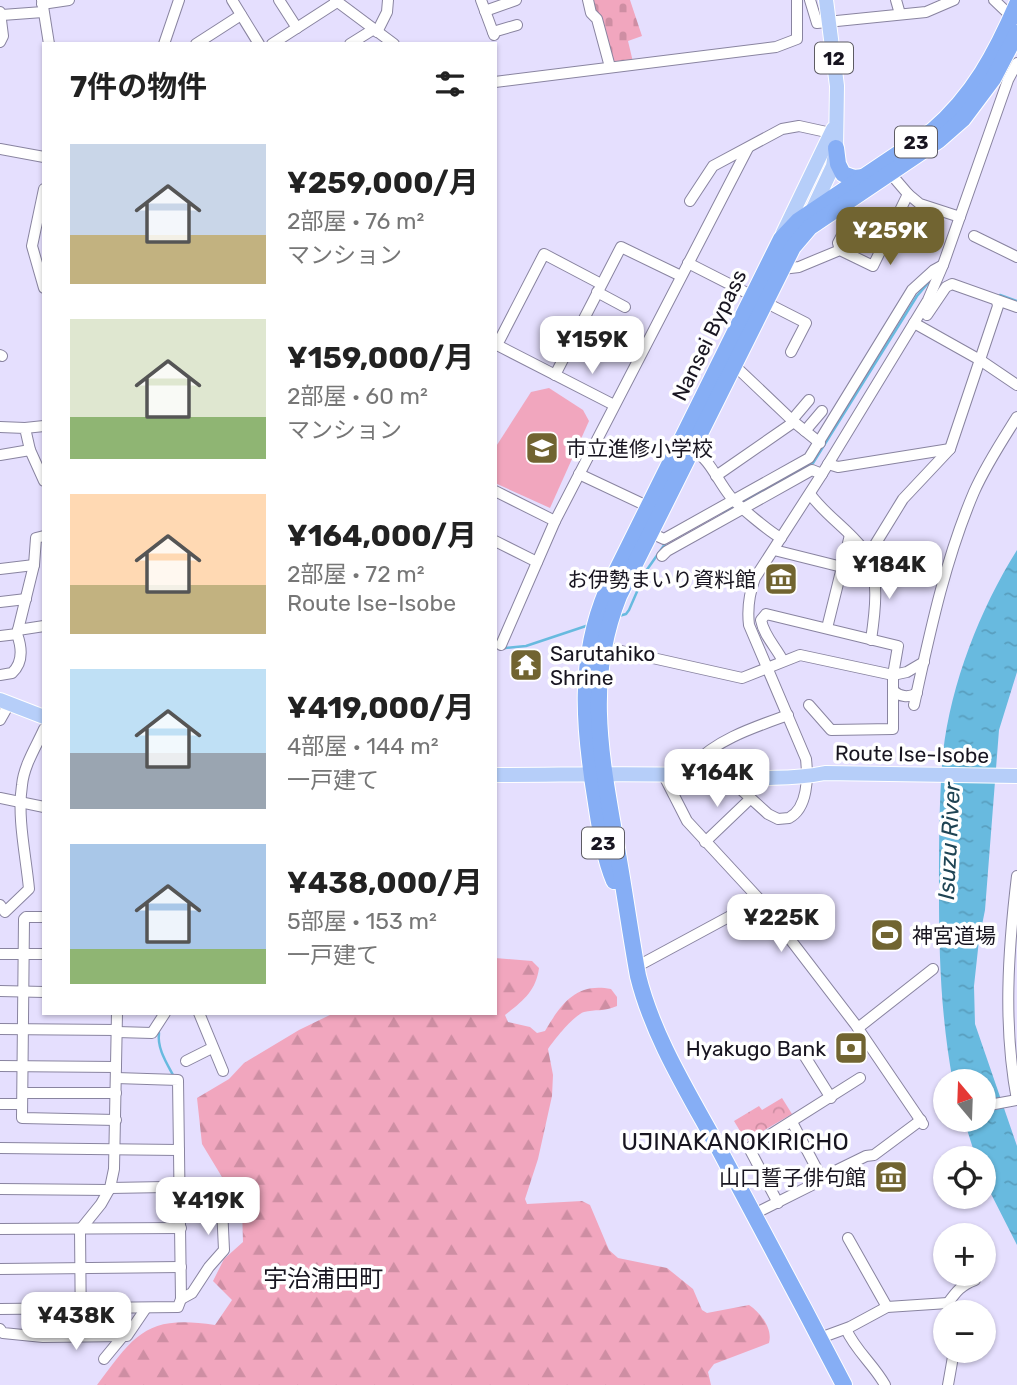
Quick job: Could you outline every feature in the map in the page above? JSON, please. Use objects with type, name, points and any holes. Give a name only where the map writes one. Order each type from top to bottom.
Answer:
[{"type":"highway","name":"Nansei Bypass","points":[[597,773],[595,641],[734,365],[759,298],[782,269],[789,229],[932,131],[959,105],[985,71],[1015,14]]},
{"type":"highway","name":"Nansei Bypass","points":[[606,617],[607,590],[647,506],[785,246],[939,140],[963,119],[993,79],[1017,33]]},
{"type":"highway","points":[[834,140],[838,164],[843,174],[854,178],[864,177]]},
{"type":"highway","name":"23","points":[[597,773],[627,909],[636,967],[657,1031],[844,1385]]},
{"type":"main road","name":"12","points":[[812,211],[832,166],[836,117],[837,86],[826,0]]},
{"type":"main road","name":"12","points":[[785,246],[834,140]]},
{"type":"main road","points":[[0,691],[42,707]]},
{"type":"main road","points":[[5,702],[42,716]]},
{"type":"main road","name":"Route Ise-Isobe","points":[[497,767],[569,767],[597,773]]},
{"type":"main road","name":"Route Ise-Isobe","points":[[497,775],[725,775],[807,777],[825,782],[1017,776]]},
{"type":"main road","name":"Route Ise-Isobe","points":[[905,779],[1017,786]]},
{"type":"street","points":[[0,42],[1,14],[69,0]]},
{"type":"street","points":[[165,42],[179,0]]},
{"type":"street","points":[[232,0],[258,42]]},
{"type":"street","points":[[279,0],[297,28]]},
{"type":"street","points":[[354,42],[376,30],[387,12],[388,0]]},
{"type":"street","points":[[516,0],[483,6],[493,34],[517,25]]},
{"type":"street","points":[[587,0],[591,13],[597,19],[610,67]]},
{"type":"street","points":[[497,82],[776,47],[793,41],[798,35],[797,0]]},
{"type":"street","points":[[810,0],[817,23],[926,12],[954,0]]},
{"type":"street","points":[[896,0],[900,14]]},
{"type":"street","points":[[994,0],[1015,14]]},
{"type":"street","points":[[275,42],[336,1],[391,42]]},
{"type":"street","points":[[42,5],[49,42]]},
{"type":"street","points":[[199,42],[241,15]]},
{"type":"street","points":[[917,324],[942,269],[1017,64]]},
{"type":"street","points":[[690,201],[713,166],[791,127],[809,127],[834,140]]},
{"type":"street","points":[[501,645],[555,521],[748,148]]},
{"type":"street","points":[[0,149],[42,157]]},
{"type":"street","points":[[890,173],[920,204],[960,217]]},
{"type":"street","points":[[851,218],[838,243],[840,250],[873,266],[908,194]]},
{"type":"street","points":[[42,195],[32,246],[42,281]]},
{"type":"street","points":[[974,236],[1017,257]]},
{"type":"street","points":[[555,375],[621,247],[681,276]]},
{"type":"street","points":[[782,269],[799,267],[840,250]]},
{"type":"street","points":[[497,343],[544,254],[625,307]]},
{"type":"street","points":[[688,262],[806,323],[791,352]]},
{"type":"street","points":[[662,556],[809,458],[912,290],[934,270],[942,269]]},
{"type":"street","points":[[725,775],[774,817],[789,818],[800,808],[807,777],[806,758],[749,625],[748,605],[755,578],[917,324],[948,284],[1017,307]]},
{"type":"street","points":[[869,559],[903,499],[950,449],[998,306],[997,301]]},
{"type":"street","points":[[917,324],[1017,385]]},
{"type":"street","points":[[497,346],[614,405]]},
{"type":"street","points":[[734,365],[820,443]]},
{"type":"street","points":[[716,476],[793,421],[809,400]]},
{"type":"street","points":[[805,431],[822,411]]},
{"type":"street","points":[[893,690],[896,694],[915,699],[956,540],[975,491],[1017,417]]},
{"type":"street","points":[[0,427],[42,426]]},
{"type":"street","points":[[25,428],[30,450],[42,477]]},
{"type":"street","points":[[692,449],[701,454],[740,505],[781,538]]},
{"type":"street","points":[[651,533],[663,539],[812,470],[950,449]]},
{"type":"street","points":[[0,455],[30,450]]},
{"type":"street","points":[[579,474],[647,506]]},
{"type":"street","points":[[497,492],[555,521]]},
{"type":"street","points":[[810,494],[822,511],[850,535],[869,559],[874,595],[871,640]]},
{"type":"street","points":[[827,628],[850,535]]},
{"type":"street","points":[[0,675],[9,675],[18,668],[18,632],[34,565],[36,538],[42,536]]},
{"type":"street","points":[[497,542],[537,562]]},
{"type":"street","points":[[774,550],[842,567]]},
{"type":"street","points":[[869,559],[920,554]]},
{"type":"street","points":[[0,569],[34,565]]},
{"type":"street","points":[[30,582],[42,580]]},
{"type":"street","points":[[0,602],[26,599]]},
{"type":"street","points":[[783,661],[762,625],[764,615],[776,615],[898,646],[893,675],[892,729],[831,730],[809,705]]},
{"type":"street","points":[[0,636],[42,626]]},
{"type":"street","points":[[595,641],[736,678],[749,677],[795,656],[811,656],[893,675],[907,672],[923,662]]},
{"type":"street","points":[[0,720],[5,702]]},
{"type":"street","points":[[692,775],[693,765],[710,750],[753,728],[788,715]]},
{"type":"street","points":[[0,905],[5,912],[29,888],[22,784],[40,744]]},
{"type":"street","points":[[663,774],[682,814],[760,900],[858,1028],[922,1122],[874,1155],[866,1156],[821,1177],[814,1184],[754,1214]]},
{"type":"street","points":[[0,798],[42,807]]},
{"type":"street","points":[[705,842],[750,799]]},
{"type":"street","points":[[996,1104],[1016,1100],[1007,1011],[1010,942],[1017,876]]},
{"type":"street","points":[[636,967],[760,900]]},
{"type":"street","points":[[42,917],[24,919],[22,1118],[116,1120]]},
{"type":"street","points":[[0,954],[42,954]]},
{"type":"street","points":[[858,1028],[933,969]]},
{"type":"street","points":[[0,991],[42,992]]},
{"type":"street","points":[[81,1336],[80,1230],[101,1204],[109,1189],[114,1169],[117,1015]]},
{"type":"street","points":[[0,1029],[152,1033],[164,1015]]},
{"type":"street","points":[[200,1015],[223,1071]]},
{"type":"street","points":[[186,1061],[212,1048]]},
{"type":"street","points":[[804,1055],[831,1098]]},
{"type":"street","points":[[0,1066],[116,1073],[178,1080],[181,1267],[181,1299],[178,1307],[0,1309]]},
{"type":"street","points":[[778,1203],[749,1148],[860,1078]]},
{"type":"street","points":[[0,1104],[22,1098],[116,1093]]},
{"type":"street","points":[[792,1122],[821,1177]]},
{"type":"street","points":[[0,1148],[179,1150]]},
{"type":"street","points":[[0,1189],[221,1186],[224,1250],[204,1273],[192,1293],[181,1299]]},
{"type":"street","points":[[0,1229],[180,1228]]},
{"type":"street","points":[[848,1238],[887,1307]]},
{"type":"street","points":[[0,1269],[181,1267]]},
{"type":"street","points":[[820,1338],[846,1329],[887,1307],[933,1308]]},
{"type":"street","points":[[0,1329],[3,1333],[43,1337],[128,1336],[146,1308]]},
{"type":"street","points":[[846,1329],[885,1385]]},
{"type":"street","points":[[104,1359],[123,1336]]},
{"type":"street","points":[[948,1385],[952,1363]]},
{"type":"green space","points":[[591,0],[630,0],[642,36],[628,41],[633,62],[614,64]]},
{"type":"green space","points":[[549,388],[583,410],[589,421],[550,508],[497,484],[497,445],[531,392]]},
{"type":"green space","points":[[497,958],[532,961],[539,968],[532,989],[505,1015],[508,1022],[530,1027],[537,1033],[545,1031],[557,1012],[579,992],[588,989],[611,989],[617,997],[617,1006],[580,1014],[548,1049],[553,1075],[552,1096],[538,1159],[525,1199],[527,1204],[582,1201],[590,1205],[609,1250],[618,1258],[667,1268],[693,1289],[702,1310],[707,1313],[749,1305],[765,1322],[769,1343],[714,1364],[708,1372],[711,1385],[97,1385],[122,1352],[145,1332],[173,1323],[215,1325],[232,1300],[213,1281],[224,1259],[243,1242],[242,1210],[202,1144],[197,1098],[229,1079],[244,1063],[330,1015],[497,1015]]},
{"type":"green space","points":[[782,1098],[792,1114],[746,1141],[734,1121],[759,1106],[762,1110]]},
{"type":"water","name":"Isuzu River","points":[[1017,550],[1017,672],[999,730],[985,910],[974,986],[975,1024],[990,1069],[951,1069],[939,939],[943,753],[953,700],[969,647]]},
{"type":"water","name":"Isuzu River","points":[[996,1085],[1017,1146],[1017,1245],[996,1204],[996,1146],[972,1146],[968,1132],[996,1132]]},
{"type":"waterway","points":[[741,502],[813,463],[917,296],[933,281]]},
{"type":"waterway","points":[[1000,295],[1017,301]]},
{"type":"waterway","points":[[723,512],[735,505]]},
{"type":"waterway","points":[[619,616],[629,610],[646,571],[665,544]]},
{"type":"waterway","points":[[505,648],[526,646],[589,625]]},
{"type":"waterway","points":[[159,1033],[161,1049],[173,1075]]},
{"type":"place","name":"市立進修小学校","points":[[542,448]]},
{"type":"place","name":"お伊勢まいり資料館","points":[[781,579]]},
{"type":"place","name":"Sarutahiko Shrine","points":[[526,665]]},
{"type":"place","name":"神宮道場","points":[[887,935]]},
{"type":"place","name":"Hyakugo Bank","points":[[851,1048]]},
{"type":"place","name":"山口誓子俳句館","points":[[891,1177]]},
{"type":"district","name":"UJINAKANOKIRICHO","points":[[735,1142]]},
{"type":"district","name":"宇治浦田町","points":[[323,1279]]}]
